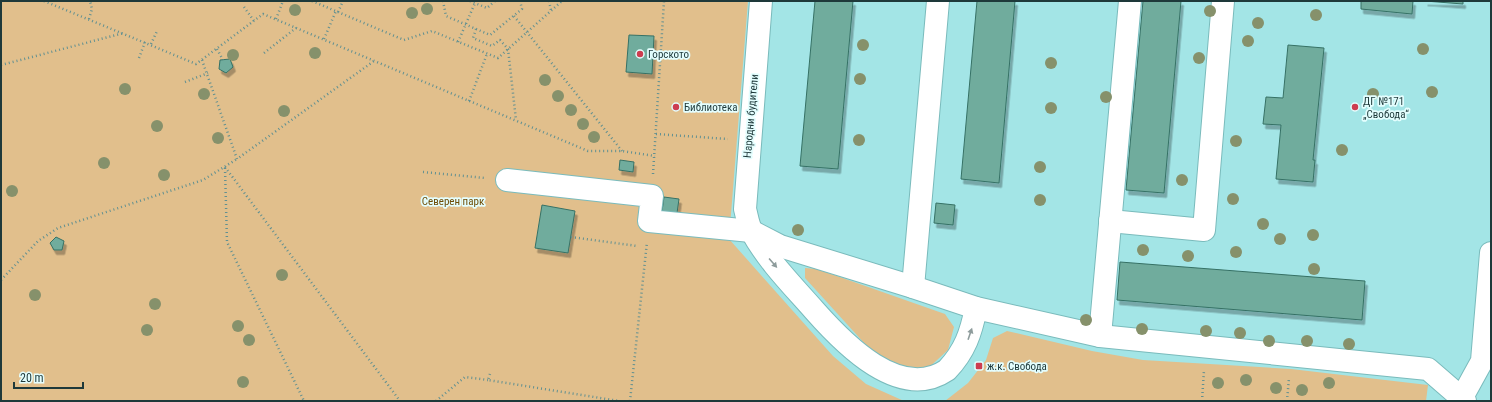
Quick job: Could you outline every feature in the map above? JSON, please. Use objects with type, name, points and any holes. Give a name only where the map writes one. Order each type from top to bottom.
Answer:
[{"type":"street","name":"Народни будители","points":[[762,1],[745,209],[751,231],[768,258],[847,348],[871,370],[898,384],[921,387],[940,377],[959,358],[965,347],[972,330],[976,308]]},
{"type":"street","points":[[913,287],[938,1]]},
{"type":"street","points":[[1100,336],[1130,1]]},
{"type":"street","points":[[1110,221],[1204,230],[1223,1]]},
{"type":"street","points":[[507,180],[652,196],[649,221],[751,231],[780,246],[976,308],[1100,336],[1428,369],[1462,400],[1482,361],[1488,315],[1491,253]]},
{"type":"path","points":[[44,1],[151,44],[196,64],[263,14],[588,151],[622,151],[654,156]]},
{"type":"path","points":[[89,19],[92,9],[90,1]]},
{"type":"path","points":[[276,19],[283,1]]},
{"type":"path","points":[[312,1],[404,40],[432,31],[498,58],[562,1]]},
{"type":"path","points":[[324,39],[343,1]]},
{"type":"path","points":[[443,1],[446,16],[490,35],[522,9],[520,1]]},
{"type":"path","points":[[470,1],[487,8],[495,1]]},
{"type":"path","points":[[549,1],[551,10]]},
{"type":"path","points":[[653,178],[664,1]]},
{"type":"path","points":[[458,42],[475,3]]},
{"type":"path","points":[[244,7],[254,21]]},
{"type":"path","points":[[514,16],[622,151]]},
{"type":"path","points":[[264,54],[296,28]]},
{"type":"path","points":[[476,29],[473,38],[492,46],[500,40],[508,49],[516,120]]},
{"type":"path","points":[[151,44],[157,31]]},
{"type":"path","points":[[1,65],[124,33]]},
{"type":"path","points":[[139,58],[145,42]]},
{"type":"path","points":[[217,49],[223,60]]},
{"type":"path","points":[[469,101],[487,54]]},
{"type":"path","points":[[202,60],[208,73],[237,159]]},
{"type":"path","points":[[1,280],[38,241],[58,228],[203,180],[237,159],[374,61]]},
{"type":"path","points":[[185,82],[208,73]]},
{"type":"path","points":[[656,134],[750,140]]},
{"type":"path","points":[[225,167],[226,242],[304,401]]},
{"type":"path","points":[[225,167],[400,401]]},
{"type":"path","points":[[423,172],[507,180]]},
{"type":"path","points":[[630,401],[649,221]]},
{"type":"path","points":[[571,237],[637,246]]},
{"type":"path","points":[[1202,401],[1207,346]]},
{"type":"path","points":[[488,380],[490,374]]},
{"type":"path","points":[[436,401],[465,377],[619,401]]},
{"type":"path","points":[[592,397],[593,392]]},
{"type":"green space","name":"Северен парк","points":[[1,1],[748,1],[729,239],[833,356],[866,384],[904,401],[1,401]]},
{"type":"green space","points":[[805,268],[817,269],[945,314],[954,327],[948,350],[924,372],[902,370],[875,355],[805,278]]},
{"type":"green space","points":[[1007,331],[1092,351],[1143,360],[1291,369],[1428,385],[1426,401],[945,401],[968,383],[986,360],[993,338]]},
{"type":"building","points":[[815,1],[853,1],[838,169],[800,166]]},
{"type":"building","points":[[977,1],[1015,1],[999,183],[961,179]]},
{"type":"building","points":[[1143,1],[1181,1],[1164,193],[1126,190]]},
{"type":"building","points":[[1361,1],[1413,1],[1412,14],[1361,9]]},
{"type":"building","points":[[1425,1],[1463,1],[1463,4]]},
{"type":"building","name":"Горското","points":[[629,35],[654,36],[652,74],[626,72]]},
{"type":"building","points":[[1288,45],[1324,48],[1313,160],[1315,160],[1313,182],[1276,179],[1281,125],[1263,124],[1266,97],[1283,98]]},
{"type":"building","points":[[230,59],[233,67],[226,73],[219,69],[220,60]]},
{"type":"building","points":[[620,160],[634,162],[633,172],[619,170]]},
{"type":"building","points":[[664,197],[679,199],[677,213],[662,211]]},
{"type":"building","points":[[936,203],[955,205],[953,225],[934,223]]},
{"type":"building","points":[[542,205],[575,211],[568,253],[535,248]]},
{"type":"building","points":[[56,237],[64,241],[62,250],[54,250],[50,243]]},
{"type":"building","points":[[1120,262],[1365,281],[1362,320],[1117,300]]},
{"type":"place","name":"Горското","points":[[640,54]]},
{"type":"place","name":"Библиотека","points":[[676,107]]},
{"type":"place","name":"ДГ №171 „Свобода“","points":[[1355,107]]},
{"type":"place","name":"ж.к. Свобода","points":[[979,366]]}]
